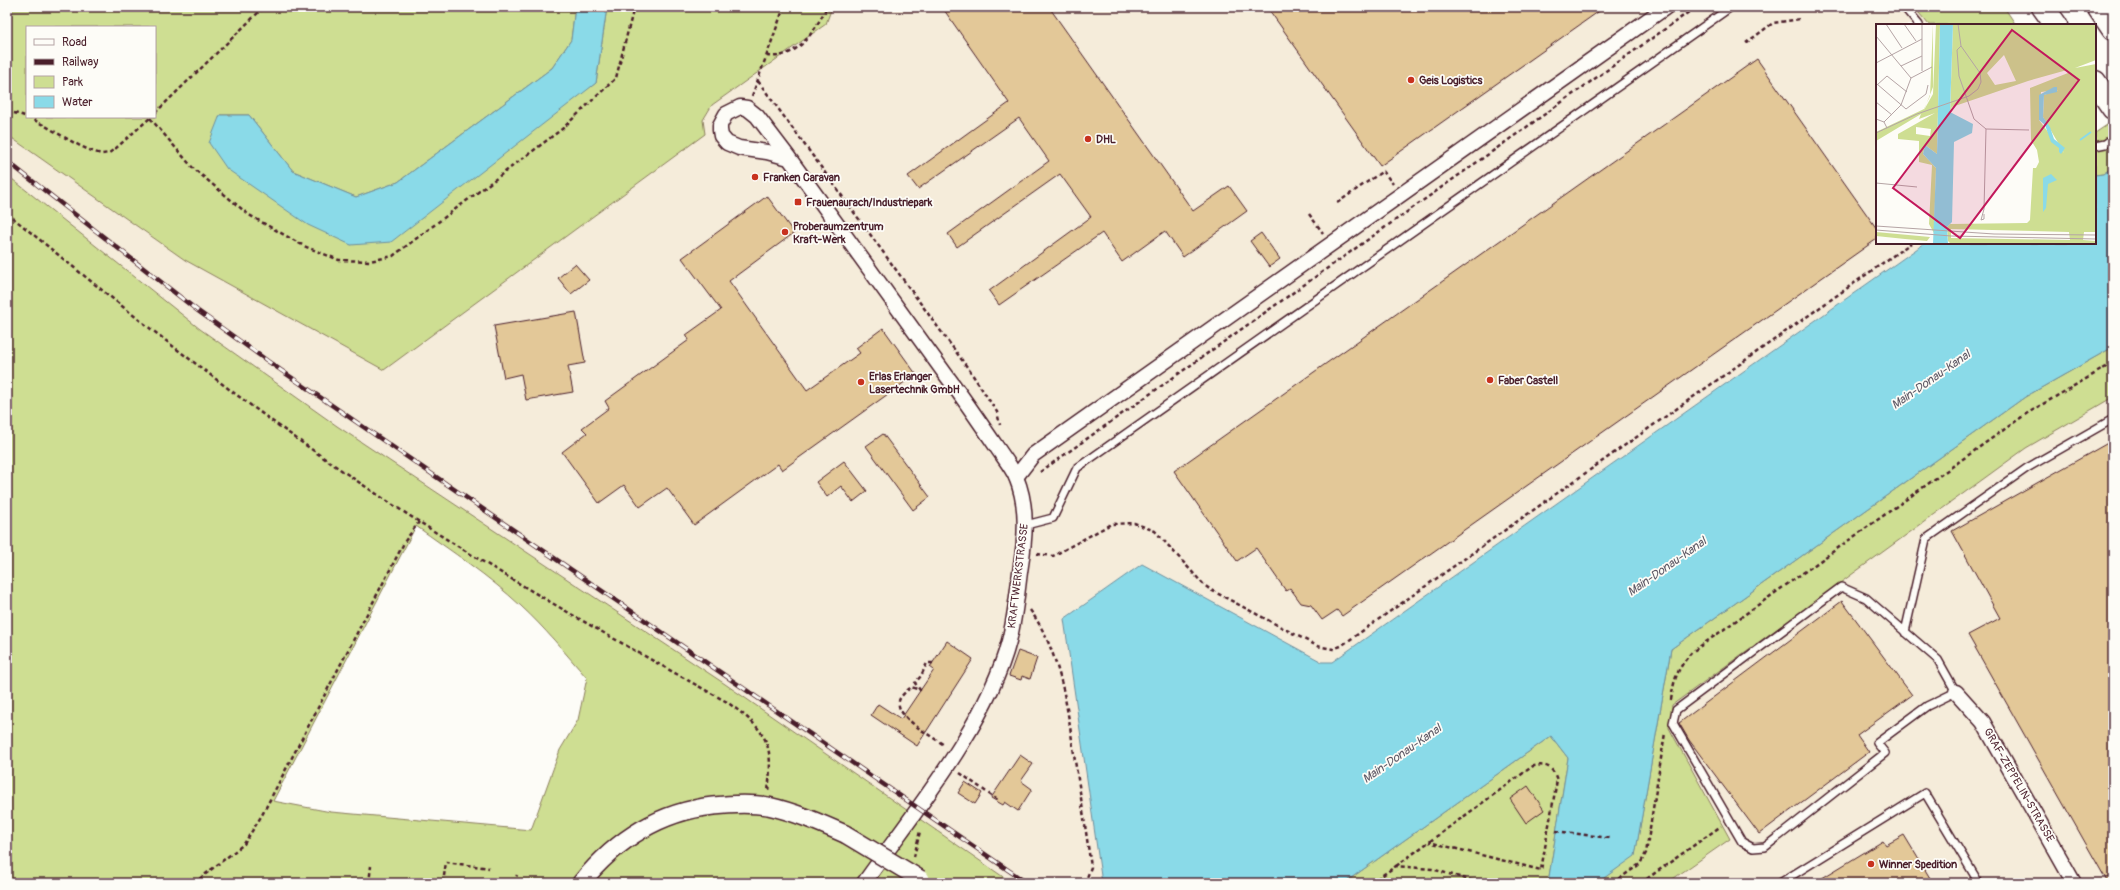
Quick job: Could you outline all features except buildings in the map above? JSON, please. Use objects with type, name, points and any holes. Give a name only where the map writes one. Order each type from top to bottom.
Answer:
[{"type":"highway","points":[[2043,7],[2055,24]]},
{"type":"highway","points":[[2098,7],[2113,28]]},
{"type":"highway","points":[[2096,83],[2113,108]]},
{"type":"street","points":[[1016,477],[1033,455],[1666,7]]},
{"type":"street","name":"KRAFTWERKSTRASSE","points":[[789,158],[767,152],[739,148],[727,143],[721,136],[720,130],[720,125],[726,114],[740,107],[752,111],[789,158],[969,406],[1016,477],[1024,506],[1026,525],[1009,641],[976,718],[955,754],[864,883]]},
{"type":"street","name":"GRAF-ZEPPELIN-STRASSE","points":[[1956,692],[1983,722],[2074,883]]},
{"type":"street","points":[[581,883],[599,861],[624,840],[651,823],[685,810],[721,805],[766,806],[812,819],[845,834],[923,881]]},
{"type":"lane","points":[[1026,525],[1053,518],[1077,468],[1731,7]]},
{"type":"lane","points":[[1904,7],[1918,24]]},
{"type":"lane","points":[[2096,146],[2105,144],[2113,138]]},
{"type":"lane","points":[[1905,632],[1926,539],[2027,468],[2113,418]]},
{"type":"lane","points":[[1841,587],[1866,598],[1905,632],[1938,660],[1956,692],[1927,706],[1878,743],[1885,753],[1765,847],[1753,848],[1742,842],[1673,723],[1676,710],[1841,587]]},
{"type":"lane","points":[[1780,883],[1925,793],[1979,883]]},
{"type":"path","points":[[156,112],[264,7]]},
{"type":"path","points":[[152,118],[193,168],[248,215],[304,246],[339,260],[370,261],[393,256],[562,129],[616,78],[634,7]]},
{"type":"path","points":[[784,7],[758,81],[970,371],[997,412],[1001,426]]},
{"type":"path","points":[[767,56],[775,57],[794,51],[811,35],[827,7]]},
{"type":"path","points":[[1035,475],[1696,7]]},
{"type":"path","points":[[1746,43],[1773,23],[1800,20]]},
{"type":"path","points":[[7,112],[26,118]]},
{"type":"path","points":[[27,118],[102,154],[115,150],[150,118]]},
{"type":"path","points":[[1337,203],[1383,171],[1400,194]]},
{"type":"path","points":[[7,213],[145,326],[249,404],[419,522],[587,624],[728,702],[752,720],[769,750],[771,765],[766,806]]},
{"type":"path","points":[[1309,214],[1331,244]]},
{"type":"path","points":[[1023,553],[1053,556],[1111,524],[1134,523],[1155,532],[1204,585],[1211,590],[1317,646],[1333,649],[1354,636],[1910,244]]},
{"type":"path","points":[[1670,708],[1674,677],[1681,664],[1692,652],[2026,414],[2113,363]]},
{"type":"path","points":[[194,883],[244,844],[251,833],[405,541],[419,522]]},
{"type":"path","points":[[1027,605],[1036,618],[1065,692],[1091,867],[1085,883]]},
{"type":"path","points":[[933,663],[927,663],[921,676],[915,683],[920,690],[911,687],[899,700],[898,708],[902,716],[955,754]]},
{"type":"path","points":[[1613,883],[1640,864],[1646,853],[1666,730]]},
{"type":"path","points":[[1371,883],[1533,766],[1545,765],[1553,770],[1557,780],[1541,870],[1429,842]]},
{"type":"path","points":[[954,769],[999,801]]},
{"type":"path","points":[[1641,883],[1729,820]]},
{"type":"path","points":[[913,861],[922,826]]},
{"type":"path","points":[[1556,830],[1609,838]]},
{"type":"path","points":[[444,883],[446,862],[489,868]]},
{"type":"path","points":[[369,883],[371,866]]},
{"type":"path","points":[[1396,866],[1432,869],[1480,883]]},
{"type":"path","points":[[514,883],[517,875]]},
{"type":"shaded area","points":[[832,7],[1914,7],[1928,24],[1876,24],[1876,244],[1924,244],[1332,662],[1322,662],[1142,564],[1064,619],[1102,883],[1012,883],[725,684],[337,426],[200,329],[7,175],[7,138],[9,136],[185,260],[384,370],[703,120],[712,105],[826,24]]},
{"type":"shaded area","points":[[2113,397],[2113,883],[1667,883],[1730,839],[1669,728],[1672,705],[2026,448]]},
{"type":"green space","points":[[7,7],[575,7],[571,40],[552,68],[398,182],[356,197],[293,171],[249,115],[220,115],[351,245],[596,83],[607,7],[832,7],[826,24],[712,105],[703,120],[705,134],[384,370],[185,260],[9,136],[7,138]]},
{"type":"green space","points":[[1914,7],[2004,7],[2015,24],[1928,24]]},
{"type":"green space","points":[[2113,121],[2113,167],[2103,174],[2096,175],[2096,132]]},
{"type":"green space","points":[[7,175],[200,329],[337,426],[725,684],[1012,883],[7,883]],"holes":[[[416,526],[483,574],[509,595],[547,632],[587,678],[578,720],[560,750],[531,830],[331,812],[273,801]]]},
{"type":"green space","points":[[2113,347],[2113,397],[2026,448],[1672,705],[1669,728],[1730,839],[1667,883],[1597,883],[1635,855],[1671,649],[2025,397]]},
{"type":"green space","points":[[1551,736],[1568,758],[1548,883],[1344,883]]},
{"type":"water","points":[[575,7],[607,7],[596,83],[391,242],[351,245],[308,225],[227,169],[209,143],[220,115],[249,115],[293,171],[356,197],[398,182],[552,68],[571,40]]},
{"type":"water","name":"Main-Donau-Kanal","points":[[2113,167],[2113,347],[2025,397],[1671,649],[1635,856],[1597,883],[1548,883],[1568,758],[1551,736],[1344,883],[1102,883],[1064,619],[1142,564],[1322,662],[1332,662],[1924,244],[2096,244],[2096,175],[2103,174]]},
{"type":"railway","points":[[7,161],[198,311],[269,362],[1027,883]]},
{"type":"place","name":"Geis Logistics","points":[[1411,80]]},
{"type":"place","name":"DHL","points":[[1088,139]]},
{"type":"place","name":"Franken Caravan","points":[[755,177]]},
{"type":"place","name":"Frauenaurach/Industriepark","points":[[798,202]]},
{"type":"place","name":"Proberaumzentrum Kraft-Werk","points":[[785,232]]},
{"type":"place","name":"Faber Castell","points":[[1490,380]]},
{"type":"place","name":"Erlas Erlanger Lasertechnik GmbH","points":[[861,382]]},
{"type":"place","name":"Winner Spedition","points":[[1871,864]]}]
